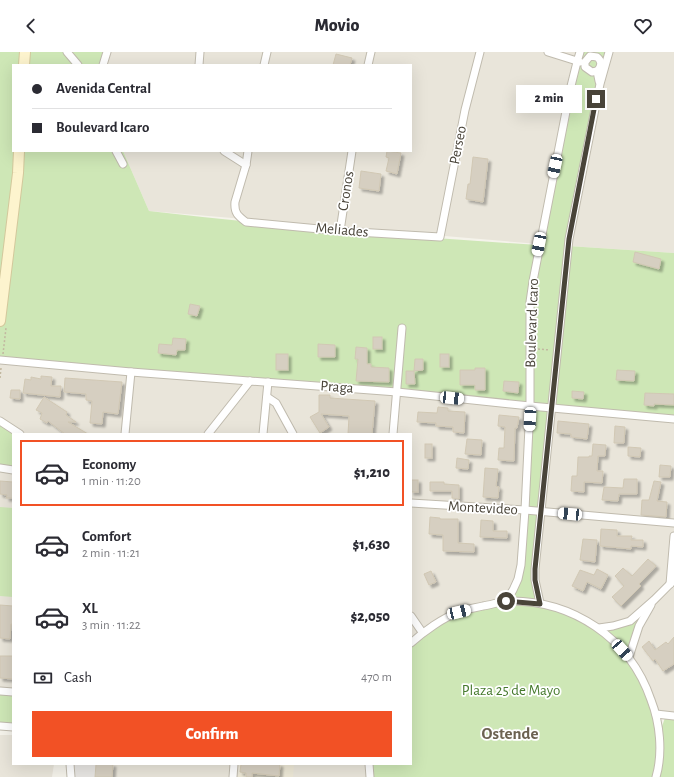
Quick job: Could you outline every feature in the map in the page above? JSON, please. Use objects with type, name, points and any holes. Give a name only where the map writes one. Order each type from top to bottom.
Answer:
[{"type":"main road","points":[[24,64],[25,52]]},
{"type":"main road","points":[[0,321],[18,173],[19,152]]},
{"type":"street","points":[[67,52],[77,64]]},
{"type":"street","points":[[103,64],[107,52]]},
{"type":"street","points":[[199,64],[200,52]]},
{"type":"street","points":[[264,64],[267,52]]},
{"type":"street","points":[[368,64],[372,52]]},
{"type":"street","name":"Perseo","points":[[438,237],[441,236],[465,110],[480,52]]},
{"type":"street","points":[[548,52],[576,62],[585,62]]},
{"type":"street","name":"Boulevard Icaro","points":[[506,601],[513,590],[519,572],[525,510],[530,406],[530,302],[532,281],[576,62],[580,52]]},
{"type":"street","name":"Boulevard Icaro","points":[[540,604],[535,580],[569,239],[600,84],[609,52]]},
{"type":"street","points":[[600,54],[601,64],[597,70],[592,72],[587,69],[585,62],[590,56],[600,54]]},
{"type":"street","points":[[597,70],[600,84]]},
{"type":"street","points":[[117,152],[123,164]]},
{"type":"street","points":[[226,152],[246,165],[248,152]]},
{"type":"street","name":"Cronos","points":[[340,231],[352,152]]},
{"type":"street","name":"Meliades","points":[[246,165],[234,209],[237,216],[246,222],[340,231],[438,237]]},
{"type":"street","points":[[393,433],[398,392],[402,328]]},
{"type":"street","name":"Praga","points":[[0,360],[131,372],[398,392],[674,419]]},
{"type":"street","points":[[125,433],[131,372]]},
{"type":"street","points":[[209,433],[250,381]]},
{"type":"street","points":[[263,433],[268,382]]},
{"type":"street","points":[[267,397],[276,403],[292,433]]},
{"type":"street","points":[[0,422],[18,433]]},
{"type":"street","points":[[0,468],[12,470]]},
{"type":"street","name":"Montevideo","points":[[412,503],[525,510],[674,523]]},
{"type":"street","points":[[599,628],[630,621],[672,582],[674,536]]},
{"type":"street","points":[[629,657],[639,626],[654,600]]},
{"type":"street","points":[[412,642],[422,632],[459,612],[506,601],[540,604],[572,613],[599,628],[615,642],[629,657],[646,684],[656,714],[660,733],[658,770],[656,777]]},
{"type":"street","points":[[412,617],[422,632]]},
{"type":"street","points":[[0,691],[12,692]]},
{"type":"street","points":[[656,714],[674,716]]},
{"type":"street","points":[[0,726],[12,727]]},
{"type":"street","points":[[70,765],[71,777]]},
{"type":"street","points":[[233,777],[234,765]]},
{"type":"street","points":[[369,765],[370,777]]},
{"type":"path","points":[[530,349],[558,351]]},
{"type":"shaded area","points":[[107,52],[674,52],[674,253],[539,244],[149,211],[123,152],[412,152],[412,64],[103,64]]},
{"type":"shaded area","points":[[0,360],[674,419],[674,716],[412,643],[412,433],[12,433],[12,692],[0,691]]},
{"type":"shaded area","points":[[0,735],[12,735],[12,765],[54,765],[52,777],[0,777]]},
{"type":"shaded area","points":[[70,765],[369,765],[370,777],[71,777]]},
{"type":"shaded area","points":[[70,765],[96,765],[95,777],[71,777]]},
{"type":"shaded area","points":[[240,765],[294,765],[293,777],[238,777]]},
{"type":"green space","name":"Plaza 25 de Mayo","points":[[0,52],[107,52],[103,64],[12,64],[12,152],[123,152],[149,211],[344,231],[539,245],[580,52],[610,52],[568,246],[674,253],[674,419],[553,408],[535,569],[540,603],[595,625],[630,621],[654,600],[639,626],[629,657],[641,675],[660,732],[666,715],[674,716],[674,777],[370,777],[370,765],[412,765],[412,643],[459,612],[505,601],[518,579],[529,406],[0,360]]},
{"type":"green space","points":[[0,422],[18,433],[12,433],[12,470],[0,468]]},
{"type":"green space","points":[[0,507],[12,508],[12,597],[0,596]]},
{"type":"green space","points":[[0,691],[12,692],[12,727],[0,726]]},
{"type":"building","points":[[336,54],[352,58],[350,64],[333,64]]},
{"type":"building","points":[[387,152],[401,153],[397,174],[386,171],[389,158],[386,157]]},
{"type":"building","points":[[473,157],[488,159],[483,202],[466,199],[468,184],[470,184]]},
{"type":"building","points":[[361,171],[381,174],[379,191],[359,188]]},
{"type":"building","points":[[635,252],[661,259],[659,269],[633,262]]},
{"type":"building","points":[[190,304],[200,306],[197,316],[188,314]]},
{"type":"building","points":[[373,337],[382,337],[382,349],[373,349]]},
{"type":"building","points":[[173,338],[186,339],[185,350],[177,350],[176,355],[158,353],[159,344],[172,345]]},
{"type":"building","points":[[318,344],[335,345],[335,357],[318,357]]},
{"type":"building","points":[[356,347],[367,348],[367,364],[371,364],[371,367],[389,368],[389,382],[356,381],[358,359],[355,359]]},
{"type":"building","points":[[276,354],[288,354],[288,370],[276,370]]},
{"type":"building","points":[[440,354],[449,354],[449,367],[440,367]]},
{"type":"building","points":[[415,359],[423,359],[423,370],[414,371]]},
{"type":"building","points":[[475,368],[485,368],[485,390],[475,390],[475,385],[460,385],[460,370],[475,370]]},
{"type":"building","points":[[617,370],[635,371],[634,381],[616,380]]},
{"type":"building","points":[[406,371],[414,371],[415,384],[406,384]]},
{"type":"building","points":[[41,376],[52,377],[51,386],[61,386],[60,397],[23,393],[25,379],[31,380],[31,377],[41,379]]},
{"type":"building","points":[[65,378],[122,382],[118,414],[103,412],[102,424],[90,423],[92,401],[86,400],[86,394],[64,392]]},
{"type":"building","points":[[504,381],[519,382],[518,393],[503,391]]},
{"type":"building","points":[[11,390],[20,390],[20,399],[10,398]]},
{"type":"building","points":[[572,391],[584,392],[583,399],[572,398]]},
{"type":"building","points":[[645,393],[674,394],[674,405],[644,405]]},
{"type":"building","points":[[319,395],[330,395],[330,398],[375,401],[372,433],[348,433],[349,416],[321,414],[329,427],[320,433],[310,417],[319,412]]},
{"type":"building","points":[[44,397],[67,412],[66,415],[76,422],[68,422],[86,433],[64,433],[48,421],[47,423],[40,419],[42,413],[36,410]]},
{"type":"building","points":[[438,407],[448,408],[448,411],[465,412],[464,433],[453,432],[453,427],[436,426],[436,423],[417,422],[418,412],[437,413]]},
{"type":"building","points":[[499,415],[519,417],[517,428],[515,428],[514,461],[498,460],[499,448],[504,448],[505,427],[498,426]]},
{"type":"building","points":[[558,421],[589,424],[587,439],[571,437],[571,434],[557,433]]},
{"type":"building","points":[[615,426],[625,427],[624,443],[614,443]]},
{"type":"building","points":[[467,439],[482,440],[481,455],[465,454]]},
{"type":"building","points":[[425,444],[432,444],[432,458],[425,458]]},
{"type":"building","points":[[593,444],[606,445],[605,456],[598,456],[597,471],[603,471],[602,483],[584,482],[584,492],[571,491],[572,476],[577,476],[578,457],[592,456]]},
{"type":"building","points":[[628,447],[641,448],[640,457],[628,456]]},
{"type":"building","points":[[457,458],[469,460],[468,469],[456,468]]},
{"type":"building","points":[[660,465],[671,466],[670,477],[659,477]]},
{"type":"building","points":[[485,468],[498,469],[496,486],[499,487],[498,498],[483,497]]},
{"type":"building","points":[[624,479],[637,479],[637,494],[619,494],[618,501],[602,500],[604,487],[623,488]]},
{"type":"building","points":[[412,480],[418,480],[418,492],[412,492]]},
{"type":"building","points":[[0,481],[12,482],[12,498],[6,498],[7,495],[0,494]]},
{"type":"building","points":[[654,481],[661,482],[657,501],[667,502],[666,517],[641,515],[642,500],[649,500]]},
{"type":"building","points":[[430,482],[444,482],[444,484],[459,485],[459,499],[452,498],[452,491],[430,491]]},
{"type":"building","points":[[430,517],[440,519],[458,519],[458,543],[474,544],[474,552],[443,551],[443,535],[429,534]]},
{"type":"building","points":[[481,520],[493,521],[493,531],[507,531],[507,538],[480,537]]},
{"type":"building","points":[[601,529],[617,530],[617,536],[632,536],[631,540],[643,540],[643,547],[631,546],[631,549],[600,546]]},
{"type":"building","points":[[583,539],[597,540],[595,562],[580,560]]},
{"type":"building","points":[[648,559],[656,566],[639,584],[641,586],[621,606],[612,597],[624,586],[615,576],[623,568],[632,576]]},
{"type":"building","points":[[597,569],[608,575],[601,589],[587,582],[583,591],[572,586],[580,570],[594,575]]},
{"type":"building","points":[[431,571],[436,582],[429,585],[424,574]]},
{"type":"building","points":[[0,605],[12,606],[10,639],[0,638]]},
{"type":"building","points":[[674,637],[674,664],[663,671],[655,659],[653,661],[642,647],[649,641],[655,650],[666,642],[668,644]]},
{"type":"building","points":[[0,656],[12,656],[12,679],[0,678]]},
{"type":"building","points":[[96,765],[113,765],[112,777],[95,777]]},
{"type":"building","points":[[241,765],[280,765],[279,776],[252,773],[252,777],[246,777],[246,773],[240,772]]},
{"type":"district","name":"Ostende","points":[[510,733]]},
{"type":"route","points":[[506,601],[540,604],[536,589],[535,569],[569,239],[596,99]]}]
